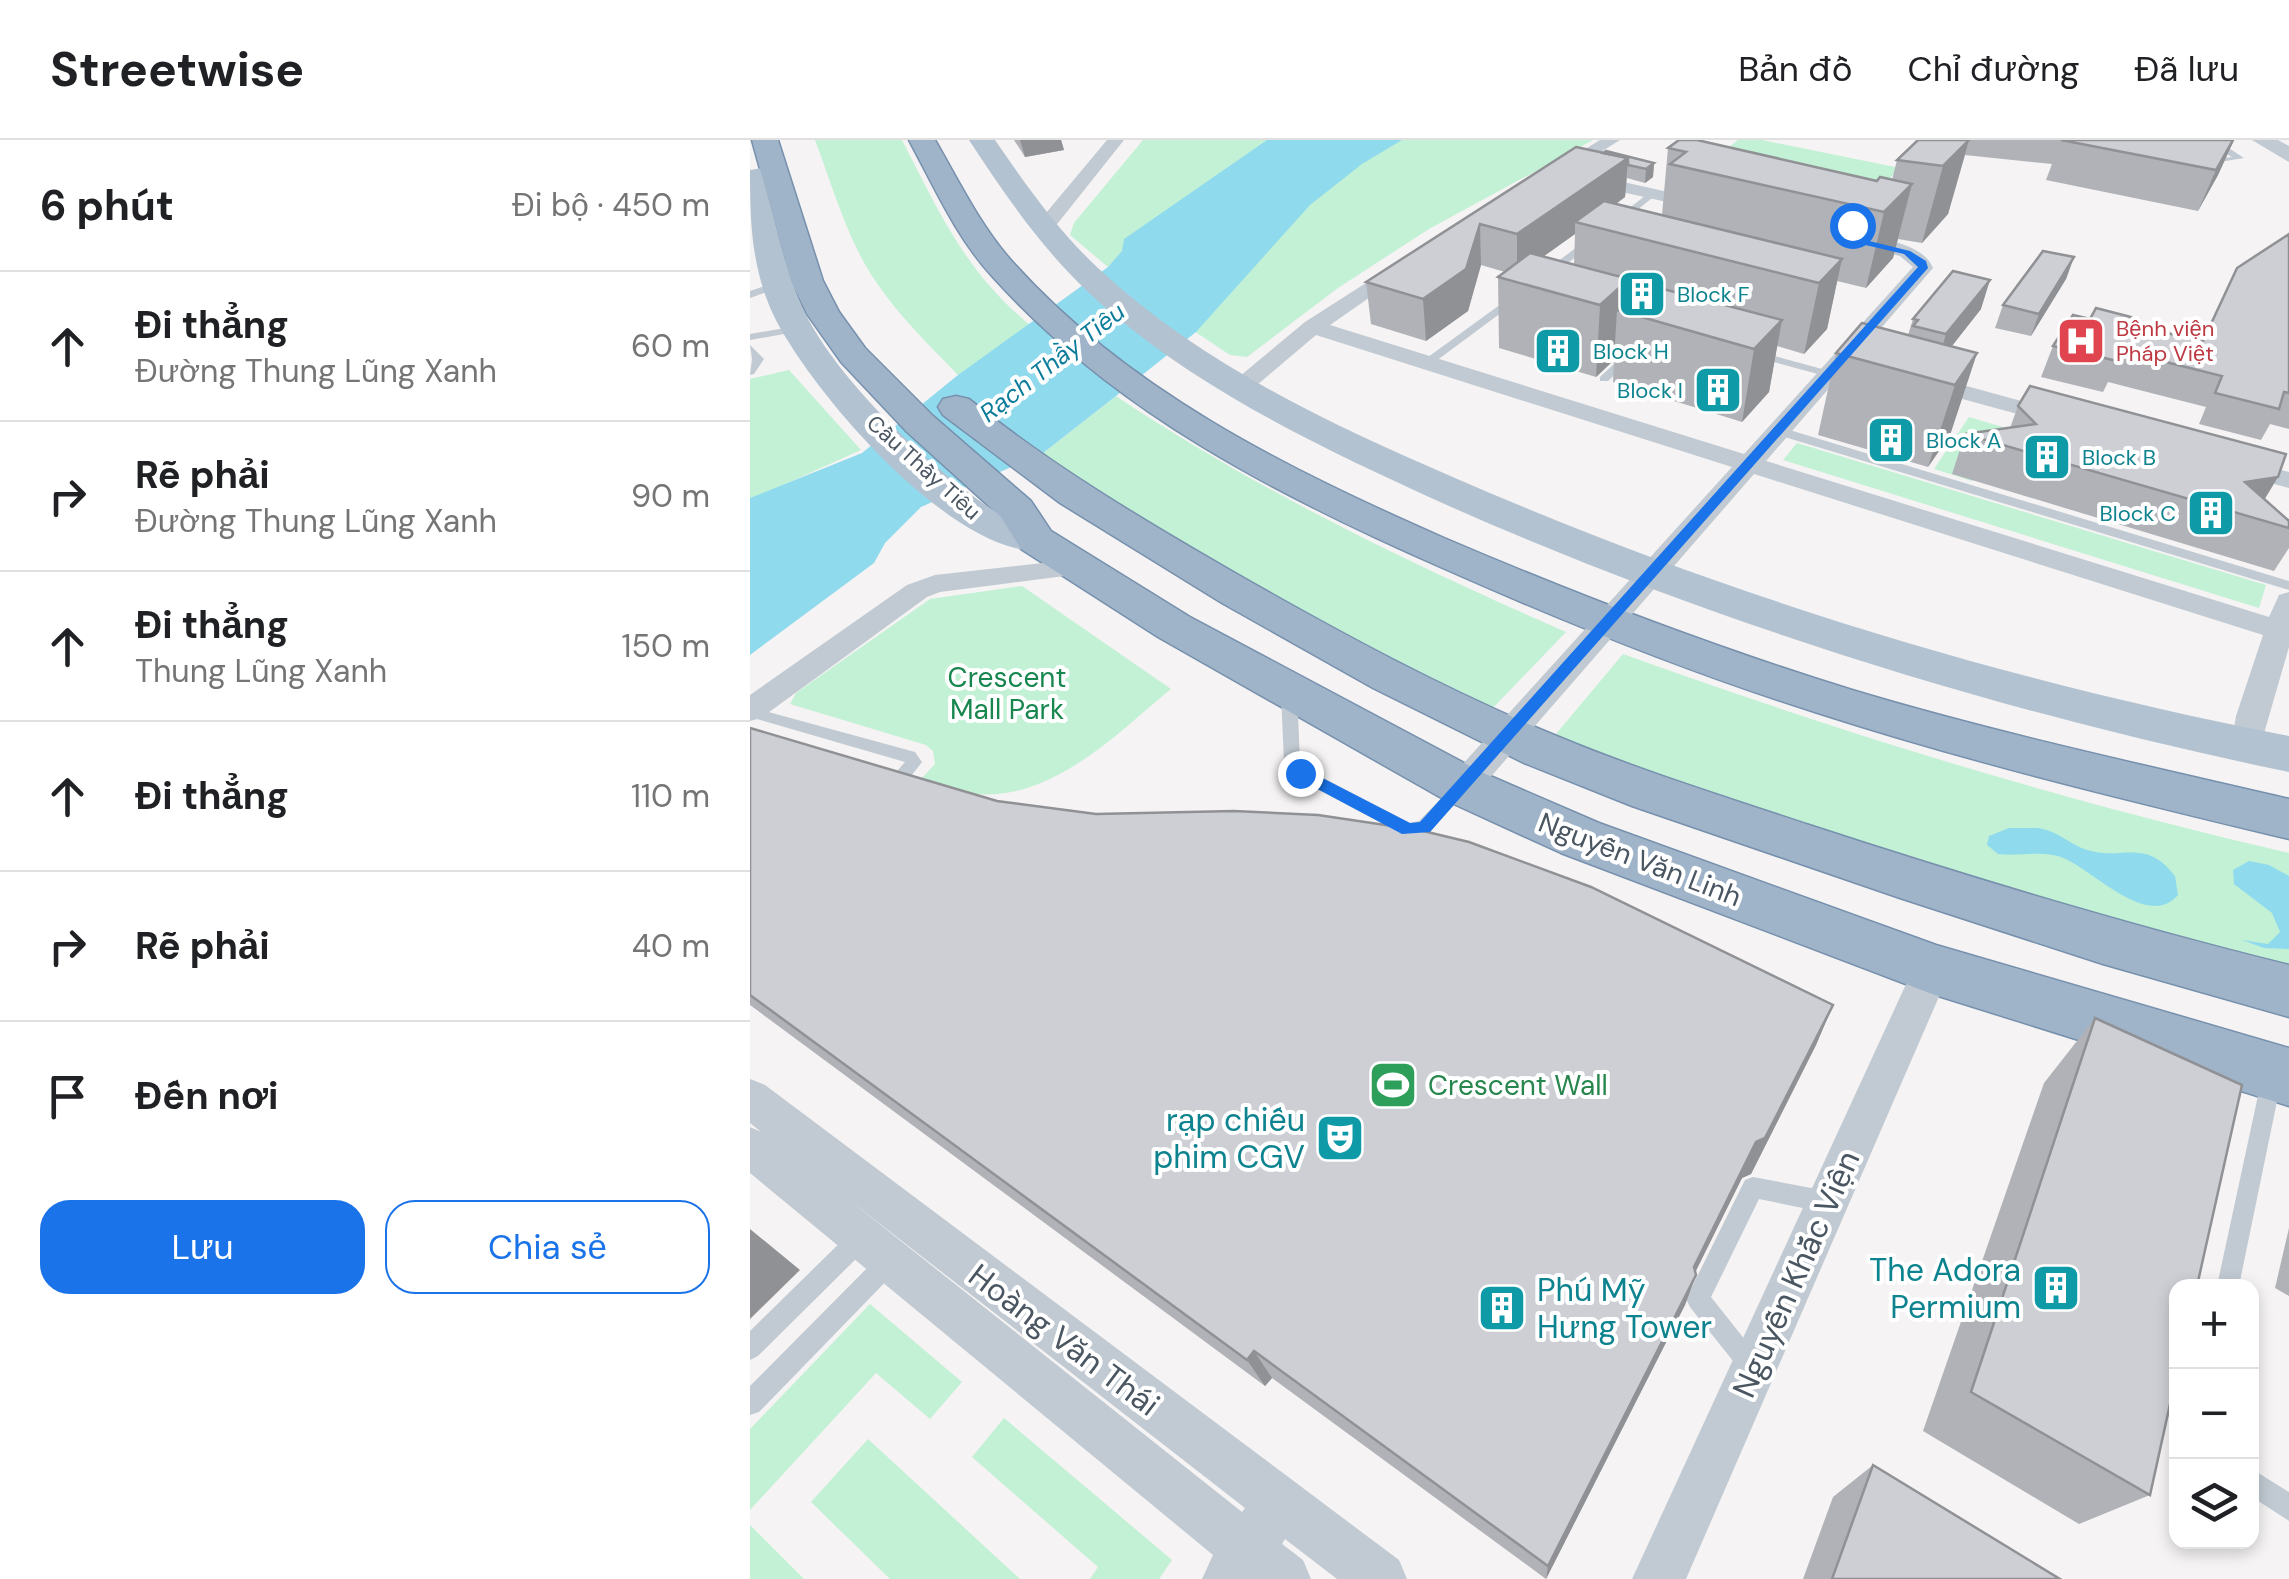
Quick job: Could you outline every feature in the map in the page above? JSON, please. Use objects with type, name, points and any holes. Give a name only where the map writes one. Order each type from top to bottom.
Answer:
[{"type":"highway","points":[[765,140],[763,176],[824,314],[838,360]]},
{"type":"highway","points":[[922,140],[1000,268],[1083,346],[1215,394]]},
{"type":"highway","points":[[955,140],[1002,217],[1046,244],[1106,322],[1215,394],[1357,514],[1776,646],[2032,721],[2267,763]]},
{"type":"highway","points":[[930,382],[1006,450],[1058,486],[1332,646],[1509,736],[1643,789],[1976,902],[2289,991]]},
{"type":"highway","name":"Nguyễn Văn Linh","points":[[1013,525],[1197,640],[1289,691],[1464,786],[1580,838],[1932,968],[2281,1074]]},
{"type":"highway","points":[[1632,598],[1773,682],[1986,745],[2289,818]]},
{"type":"main road","points":[[982,140],[1046,244]]},
{"type":"main road","points":[[763,176],[764,290],[797,329],[838,360]]},
{"type":"main road","name":"Cầu Thầy Tiêu","points":[[838,360],[890,440],[1013,525]]},
{"type":"main road","points":[[1215,394],[1316,429],[1456,495],[1632,598]]},
{"type":"street","points":[[1046,244],[1116,140]]},
{"type":"street","points":[[1533,186],[1612,140]]},
{"type":"street","points":[[2263,140],[2289,155]]},
{"type":"street","points":[[1557,172],[1726,211]]},
{"type":"street","points":[[1464,786],[1779,431],[1843,366],[1923,268],[1922,262],[1907,252],[1845,233]]},
{"type":"street","points":[[1215,394],[1418,255]]},
{"type":"street","points":[[1312,327],[1752,463],[2284,616],[2252,716],[2267,763]]},
{"type":"street","points":[[1896,374],[2084,425]]},
{"type":"street","points":[[2214,460],[2289,480]]},
{"type":"street","points":[[750,711],[917,591],[935,584],[1078,566]]},
{"type":"street","name":"Nguyễn Khắc Viện","points":[[1659,1579],[1932,968]]},
{"type":"street","name":"Hoàng Văn Thái","points":[[750,1098],[1030,1343],[1254,1570]]},
{"type":"street","name":"Hoàng Văn Thái","points":[[750,1147],[876,1249],[1030,1343],[1278,1504],[1380,1579]]},
{"type":"street","points":[[1254,1570],[1278,1504]]},
{"type":"lane","points":[[2184,160],[2226,163],[2240,158],[2221,147],[2186,140]]},
{"type":"lane","points":[[1539,280],[1653,194]]},
{"type":"lane","points":[[1428,362],[1525,291]]},
{"type":"lane","points":[[750,337],[797,329]]},
{"type":"lane","points":[[1604,379],[1646,341]]},
{"type":"lane","points":[[750,348],[758,360],[750,372]]},
{"type":"lane","points":[[1736,349],[1843,366]]},
{"type":"lane","points":[[1779,431],[2289,586]]},
{"type":"lane","points":[[1289,691],[1292,763],[1300,773],[1408,830],[1424,827],[1464,786]]},
{"type":"lane","points":[[750,711],[908,756],[914,762],[902,776],[872,772]]},
{"type":"lane","points":[[2230,1279],[2281,1074]]},
{"type":"lane","points":[[1753,1369],[1698,1299],[1753,1187],[1828,1202]]},
{"type":"lane","points":[[750,1348],[876,1249]]},
{"type":"lane","points":[[750,1402],[876,1249]]},
{"type":"lane","points":[[2259,1487],[2289,1508]]},
{"type":"green space","points":[[815,140],[902,140],[971,263],[1030,325],[958,375],[872,276],[847,227]]},
{"type":"green space","points":[[1143,140],[1303,140],[1108,267],[1070,235],[1074,223]]},
{"type":"green space","points":[[1377,140],[1593,140],[1429,229],[1338,288],[1247,357],[1230,355],[1176,319]]},
{"type":"green space","points":[[1738,140],[1762,140],[1900,168],[1872,196],[1710,162]]},
{"type":"green space","points":[[789,370],[861,450],[750,500],[750,379]]},
{"type":"green space","points":[[1116,396],[1224,463],[1335,524],[1566,632],[1489,712],[1373,656],[1204,561],[1043,453]]},
{"type":"green space","points":[[1969,417],[2006,428],[1972,481],[1934,469]]},
{"type":"green space","points":[[1797,443],[2266,585],[2259,608],[1783,460]]},
{"type":"green space","name":"Crescent Mall Park","points":[[1022,586],[1171,689],[1105,744],[1057,776],[1003,793],[961,792],[921,779],[935,764],[933,751],[926,745],[790,704],[796,693],[930,599]]},
{"type":"green space","points":[[1623,654],[1953,764],[2289,853],[2289,971],[1803,837],[1551,740]]},
{"type":"green space","points":[[870,1304],[962,1382],[930,1419],[876,1373],[750,1510],[750,1429]]},
{"type":"green space","points":[[1004,1418],[1172,1560],[1159,1579],[1090,1579],[1098,1567],[972,1457]]},
{"type":"green space","points":[[868,1439],[1020,1579],[890,1579],[811,1502]]},
{"type":"green space","points":[[750,1525],[804,1579],[750,1579]]},
{"type":"water","name":"Rạch Thầy Tiêu","points":[[1267,140],[1402,140],[1362,164],[1310,205],[1196,332],[1116,396],[1043,453],[921,507],[885,543],[874,563],[750,655],[750,498],[862,453],[958,375],[1108,267],[1122,251],[1124,239]]},
{"type":"water","points":[[2009,828],[2037,828],[2087,850],[2154,857],[2175,876],[2178,895],[2165,904],[2151,906],[2120,894],[2061,857],[1998,854],[1987,845],[1989,836]]},
{"type":"water","points":[[2249,861],[2269,865],[2289,876],[2289,949],[2264,948],[2242,940],[2268,944],[2280,932],[2272,913],[2234,884],[2233,870]]},
{"type":"building","points":[[1679,140],[1697,140],[1877,181],[1880,177],[1912,184],[1884,212],[1670,164],[1686,152],[1668,148]]},
{"type":"building","points":[[1918,140],[1969,140],[1943,166],[1897,160]]},
{"type":"building","points":[[2061,140],[2233,140],[2216,170]]},
{"type":"building","points":[[1576,147],[1628,158],[1517,234],[1480,224],[1466,269],[1423,299],[1366,282]]},
{"type":"building","points":[[1603,153],[1654,163],[1646,169],[1628,165],[1628,158]]},
{"type":"building","points":[[1604,201],[1842,259],[1819,283],[1575,222]]},
{"type":"building","points":[[2289,234],[2289,393],[2284,392],[2279,409],[2215,393],[2222,376],[2122,351],[2117,361],[2053,346],[2073,315],[2090,319],[2096,308],[2139,319],[2136,326],[2203,341],[2237,268]]},
{"type":"building","points":[[2043,251],[2074,257],[2039,314],[2003,305]]},
{"type":"building","points":[[1530,253],[1629,279],[1600,305],[1498,277]]},
{"type":"building","points":[[1953,271],[1990,280],[1946,334],[1913,326],[1918,320],[1913,319]]},
{"type":"building","points":[[1648,285],[1782,320],[1754,349],[1617,310]]},
{"type":"building","points":[[1862,323],[1977,353],[1955,385],[1836,353]]},
{"type":"building","points":[[2030,386],[2286,454],[2278,477],[2245,482],[2289,521],[2289,528],[1965,434],[2036,424],[2018,406]]},
{"type":"building","points":[[750,728],[997,801],[1096,814],[1234,811],[1318,815],[1419,830],[1469,842],[1591,887],[1833,1005],[1765,1138],[1756,1142],[1694,1267],[1696,1275],[1548,1566],[1254,1351],[1247,1360],[750,995]]},
{"type":"building","points":[[2095,1018],[2242,1085],[2199,1279],[2169,1279],[2169,1409],[2150,1495],[1971,1392]]},
{"type":"building","points":[[1873,1465],[2060,1579],[1832,1579]]},
{"type":"place","name":"Block F","points":[[1642,294]]},
{"type":"place","name":"Bệnh viện Pháp Việt","points":[[2081,341]]},
{"type":"place","name":"Block H","points":[[1558,351]]},
{"type":"place","name":"Block I","points":[[1718,390]]},
{"type":"place","name":"Block A","points":[[1891,440]]},
{"type":"place","name":"Block B","points":[[2047,457]]},
{"type":"place","name":"Block C","points":[[2211,513]]},
{"type":"place","name":"Crescent Wall","points":[[1393,1085]]},
{"type":"place","name":"rạp chiếu phim CGV","points":[[1340,1138]]},
{"type":"place","name":"The Adora Permium","points":[[2056,1288]]},
{"type":"place","name":"Phú Mỹ Hưng Tower","points":[[1502,1308]]},
{"type":"route","points":[[1300,773],[1408,830],[1424,827],[1923,268],[1922,262],[1907,252],[1847,238],[1856,230],[1852,225]]}]
